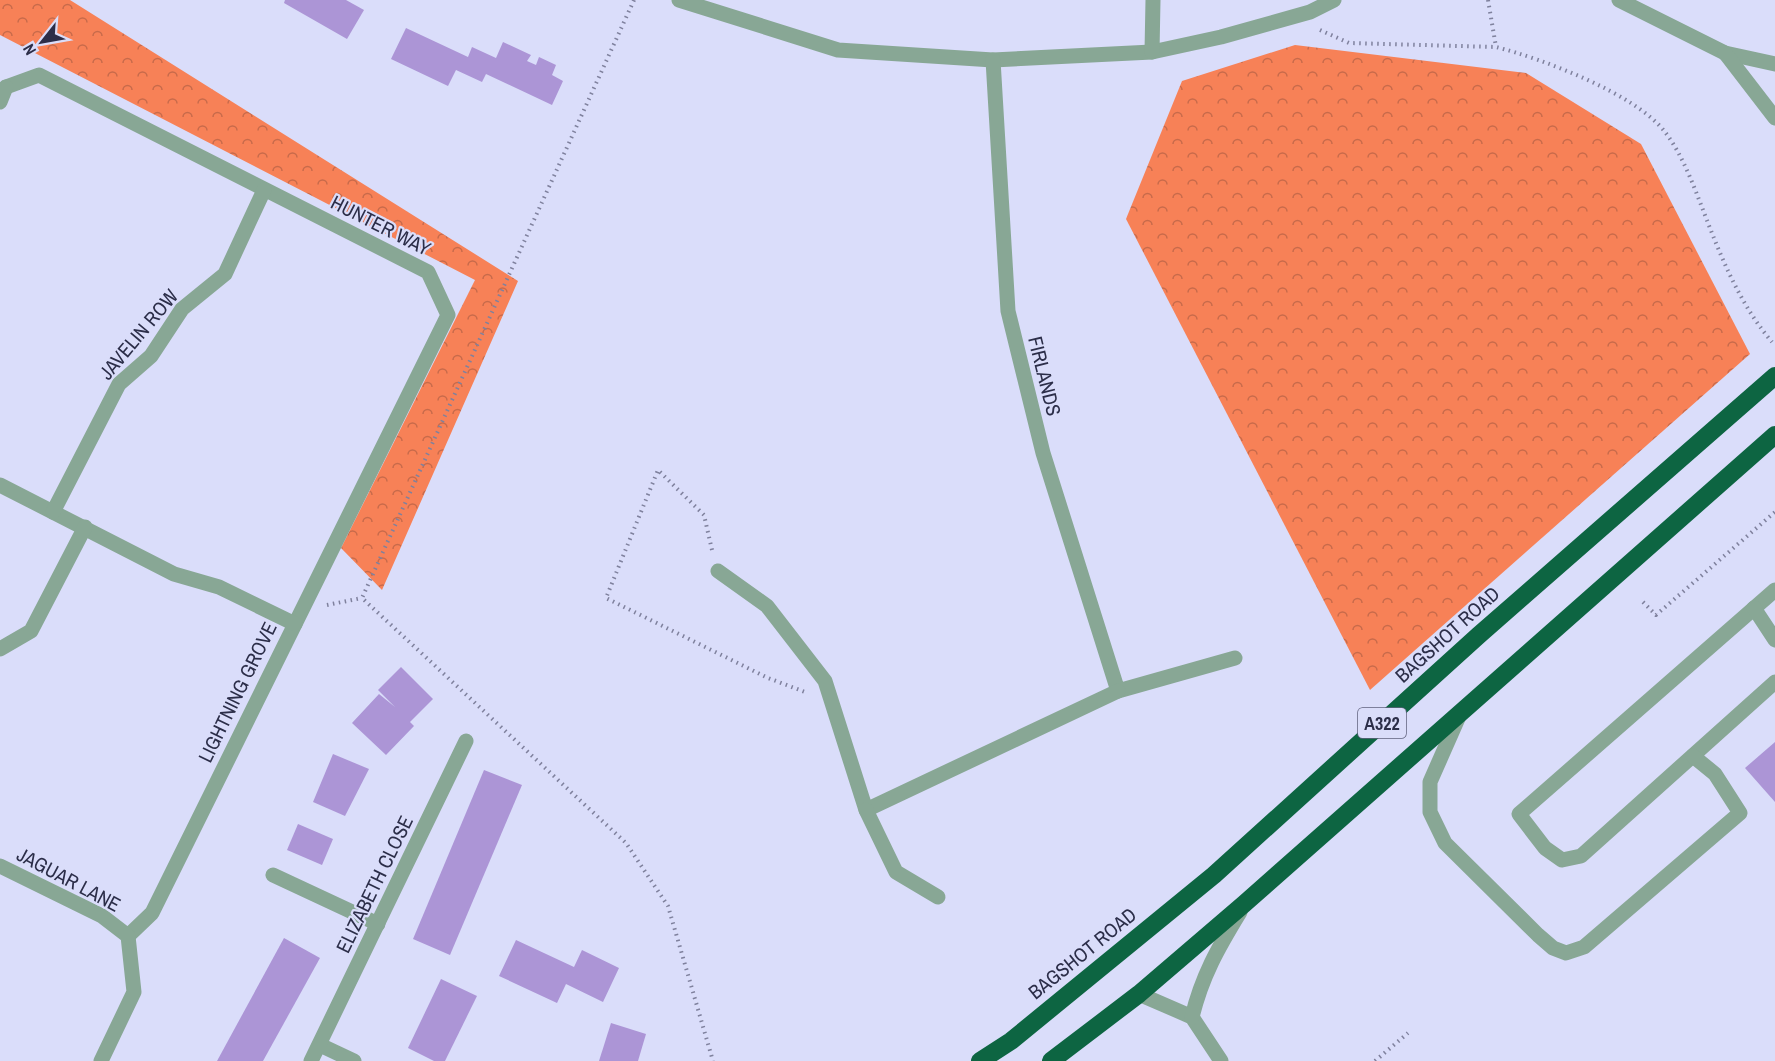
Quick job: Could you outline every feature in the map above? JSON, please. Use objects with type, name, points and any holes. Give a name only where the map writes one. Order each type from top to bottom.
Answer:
[{"type":"highway","name":"BAGSHOT ROAD","points":[[980,1061],[1011,1041],[1214,874],[1479,635],[1775,376]]},
{"type":"highway","name":"A322","points":[[1051,1061],[1139,994],[1244,904],[1775,435]]},
{"type":"street","points":[[679,0],[838,50],[993,60],[1152,52],[1221,37],[1310,12],[1334,0]]},
{"type":"street","points":[[1152,52],[1154,0]]},
{"type":"street","points":[[1619,0],[1725,53],[1775,64]]},
{"type":"street","points":[[1725,53],[1775,118]]},
{"type":"street","name":"FIRLANDS","points":[[993,60],[1008,311],[1043,453],[1118,691]]},
{"type":"street","name":"HUNTER WAY","points":[[3,82],[39,75],[429,272],[448,315],[295,624]]},
{"type":"street","points":[[0,102],[3,82]]},
{"type":"street","name":"JAVELIN ROW","points":[[53,512],[119,384],[151,356],[182,309],[225,274],[264,190]]},
{"type":"street","name":"LIGHTNING GROVE","points":[[0,485],[174,574],[219,587],[295,624],[152,913],[128,936]]},
{"type":"street","points":[[0,649],[31,631],[85,527]]},
{"type":"street","points":[[718,571],[767,606],[825,681],[866,810],[896,872],[938,897]]},
{"type":"street","points":[[1775,590],[1519,814],[1545,848],[1562,860],[1581,856],[1775,682]]},
{"type":"street","points":[[1754,608],[1775,640]]},
{"type":"street","points":[[866,810],[1118,691],[1235,658]]},
{"type":"street","points":[[1460,714],[1430,782],[1430,812],[1445,843],[1538,935],[1553,948],[1566,953],[1584,947],[1740,813],[1715,774],[1693,756]]},
{"type":"street","name":"ELIZABETH CLOSE","points":[[311,1061],[466,741]]},
{"type":"street","name":"JAGUAR LANE","points":[[0,866],[102,916],[128,936],[134,992],[101,1061]]},
{"type":"street","points":[[273,875],[378,924]]},
{"type":"street","points":[[1192,1017],[1200,984],[1209,963],[1244,904]]},
{"type":"street","points":[[1139,994],[1192,1017],[1221,1061]]},
{"type":"street","points":[[320,1045],[354,1061]]},
{"type":"path","points":[[362,598],[634,0]]},
{"type":"path","points":[[1488,0],[1496,47]]},
{"type":"path","points":[[1310,12],[1321,32],[1349,43],[1496,47],[1518,52],[1614,92],[1643,111],[1665,132],[1689,175],[1727,271],[1754,322],[1772,342]]},
{"type":"path","points":[[718,571],[704,515],[658,470],[606,598],[803,693],[825,681]]},
{"type":"path","points":[[1643,602],[1656,615],[1775,512]]},
{"type":"path","points":[[303,610],[362,598]]},
{"type":"path","points":[[362,598],[626,843],[668,906],[713,1061]]},
{"type":"path","points":[[1376,1061],[1407,1033]]},
{"type":"green space","points":[[0,0],[70,0],[518,281],[382,590],[341,548],[475,280],[0,35]]},
{"type":"green space","points":[[1295,45],[1526,73],[1641,144],[1750,354],[1370,690],[1126,219],[1182,81]]},
{"type":"building","points":[[285,0],[346,0],[364,10],[347,39],[284,3]]},
{"type":"building","points":[[406,28],[468,57],[472,47],[496,58],[503,42],[531,55],[527,61],[536,65],[539,57],[556,65],[552,75],[563,81],[552,105],[486,74],[482,82],[456,70],[448,86],[391,59]]},
{"type":"building","points":[[401,667],[433,699],[410,722],[414,726],[386,755],[352,723],[379,694],[395,707],[378,690]]},
{"type":"building","points":[[1775,742],[1775,802],[1745,768]]},
{"type":"building","points":[[333,754],[369,769],[345,816],[313,802]]},
{"type":"building","points":[[484,770],[522,785],[450,955],[413,939]]},
{"type":"building","points":[[298,824],[333,839],[322,865],[287,850]]},
{"type":"building","points":[[284,938],[320,958],[263,1061],[217,1061]]},
{"type":"building","points":[[516,940],[574,967],[582,950],[619,968],[603,1002],[566,984],[557,1003],[499,976]]},
{"type":"building","points":[[441,979],[477,996],[445,1061],[434,1061],[408,1048]]},
{"type":"building","points":[[611,1023],[646,1034],[638,1061],[599,1061]]}]
